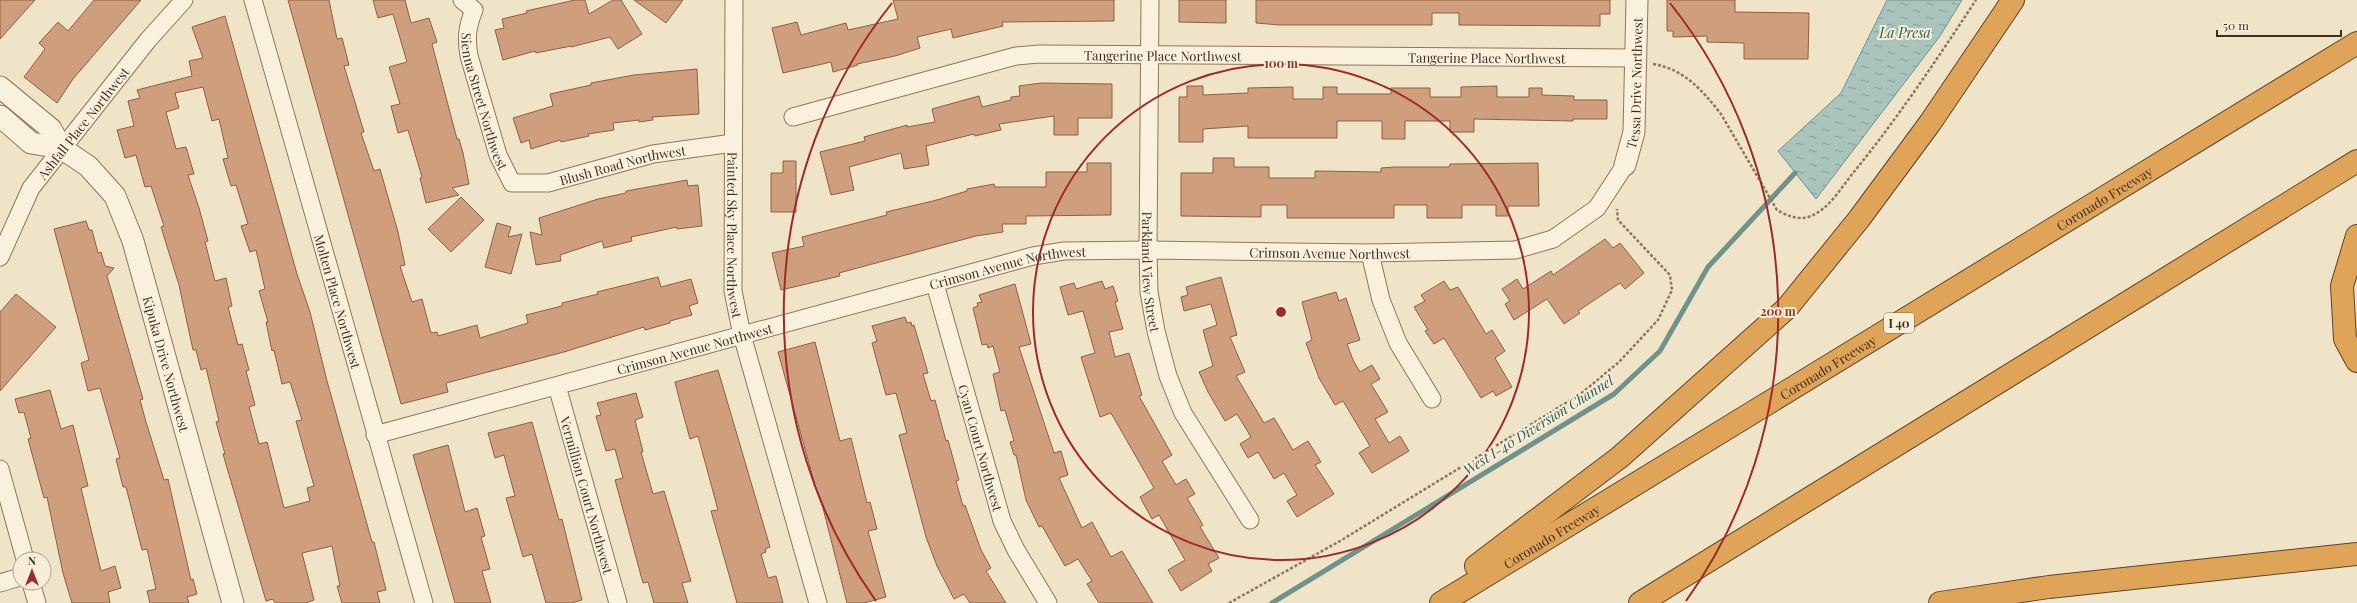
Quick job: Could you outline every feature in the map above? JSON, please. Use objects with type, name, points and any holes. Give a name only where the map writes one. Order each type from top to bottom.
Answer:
[{"type":"highway","points":[[1426,603],[1620,457],[1787,308],[1859,219],[1925,130],[2013,0]]},
{"type":"highway","name":"Coronado Freeway","points":[[1441,603],[2357,43]]},
{"type":"highway","points":[[1640,603],[2357,161]]},
{"type":"highway","points":[[2357,236],[2342,286],[2345,339],[2357,361]]},
{"type":"highway","points":[[1940,603],[2049,587],[2357,554]]},
{"type":"street","name":"Ashfall Place Northwest","points":[[0,257],[31,188],[61,148],[148,40],[184,0]]},
{"type":"street","name":"Molten Place Northwest","points":[[253,0],[375,435],[424,603]]},
{"type":"street","name":"Painted Sky Place Northwest","points":[[734,0],[732,291],[742,335],[818,603]]},
{"type":"street","name":"Parkland View Street","points":[[1150,0],[1148,250],[1149,292],[1156,331],[1168,376],[1183,413],[1250,520]]},
{"type":"street","name":"Tessa Drive Northwest","points":[[1625,165],[1634,132],[1644,61],[1637,0]]},
{"type":"street","name":"Sienna Street Northwest","points":[[472,3],[467,25],[466,40],[469,56],[498,155],[512,182]]},
{"type":"street","name":"Tangerine Place Northwest","points":[[793,117],[1016,56],[1039,54],[1149,54],[1644,61]]},
{"type":"street","name":"Kipuka Drive Northwest","points":[[0,88],[51,129],[61,148]]},
{"type":"street","name":"Kipuka Drive Northwest","points":[[0,116],[31,143],[61,148],[88,166],[115,196],[125,222],[161,342],[233,603]]},
{"type":"street","name":"Blush Road Northwest","points":[[512,182],[548,183],[653,154],[732,143]]},
{"type":"street","name":"Crimson Avenue Northwest","points":[[375,435],[935,284],[1033,256],[1064,251],[1148,250],[1370,253],[1515,250],[1553,239],[1597,208],[1625,165]]},
{"type":"street","points":[[1370,253],[1381,300],[1398,343],[1432,399]]},
{"type":"street","name":"Cyan Court Northwest","points":[[935,284],[1002,521],[1016,550],[1048,603]]},
{"type":"street","name":"Vermillion Court Northwest","points":[[557,386],[618,603]]},
{"type":"street","points":[[0,469],[23,551]]},
{"type":"street","points":[[0,583],[12,579]]},
{"type":"street","points":[[33,591],[37,603]]},
{"type":"path","points":[[1644,61],[1667,66],[1687,76],[1721,114],[1777,210],[1785,214],[1802,218],[1820,211],[1865,158],[1926,75],[1976,0]]},
{"type":"path","points":[[1644,61],[1652,70]]},
{"type":"path","points":[[1229,603],[1340,541],[1548,414],[1583,392],[1619,362],[1658,320],[1672,290],[1670,275],[1618,220],[1617,205]]},
{"type":"water","name":"La Presa","points":[[1887,0],[1962,0],[1940,36],[1816,199],[1778,151],[1841,93]]},
{"type":"building","points":[[0,0],[35,0],[0,39]]},
{"type":"building","points":[[94,0],[141,0],[73,79],[57,103],[24,77],[45,49],[39,43],[58,22],[68,31]]},
{"type":"building","points":[[288,0],[329,0],[337,39],[342,38],[349,65],[344,66],[364,132],[361,133],[374,171],[380,169],[398,232],[405,265],[400,266],[412,302],[422,299],[431,333],[437,332],[438,336],[477,325],[480,338],[528,323],[526,315],[562,306],[562,303],[598,294],[597,292],[658,277],[661,287],[691,279],[698,303],[689,306],[692,315],[645,330],[644,327],[564,352],[446,383],[448,392],[401,404]]},
{"type":"building","points":[[373,0],[405,0],[411,23],[429,18],[437,42],[432,44],[457,139],[459,139],[463,153],[469,184],[452,188],[459,195],[426,203],[420,178],[422,177],[408,130],[398,133],[391,106],[400,104],[389,67],[407,62],[393,14],[378,18]]},
{"type":"building","points":[[575,0],[585,0],[589,14],[613,0],[621,0],[642,34],[618,49],[610,37],[571,47],[536,53],[535,51],[503,60],[495,30],[504,28],[502,19],[527,13],[526,11]]},
{"type":"building","points":[[634,0],[683,0],[666,23]]},
{"type":"building","points":[[893,0],[1114,0],[1114,21],[1002,22],[1003,26],[953,38],[951,29],[917,37],[920,48],[895,56],[857,64],[858,65],[833,72],[831,62],[783,73],[772,28],[797,22],[801,35],[846,23],[848,30],[898,19]]},
{"type":"building","points":[[1179,0],[1226,0],[1226,23],[1179,22]]},
{"type":"building","points":[[1256,0],[1610,0],[1610,14],[1600,14],[1600,26],[1459,25],[1459,13],[1432,13],[1432,25],[1280,25],[1256,23]]},
{"type":"building","points":[[1667,0],[1735,0],[1735,12],[1809,13],[1808,59],[1744,59],[1744,43],[1707,42],[1707,36],[1673,37],[1673,31],[1667,31]]},
{"type":"building","points":[[225,16],[297,274],[310,312],[327,381],[372,542],[374,542],[386,590],[377,592],[380,603],[342,603],[337,586],[340,586],[332,546],[302,553],[314,600],[305,603],[275,603],[273,599],[266,601],[223,454],[225,454],[216,422],[219,421],[206,368],[201,370],[196,350],[193,350],[179,285],[161,227],[164,226],[151,186],[145,187],[136,155],[125,158],[117,130],[134,126],[128,101],[140,98],[137,90],[192,76],[189,61],[203,58],[192,27]],"holes":[[[203,87],[212,121],[219,119],[228,158],[223,159],[231,186],[236,185],[248,224],[241,226],[250,252],[256,250],[265,289],[259,291],[268,322],[266,322],[272,351],[274,350],[282,384],[290,382],[302,420],[296,421],[314,486],[307,488],[310,501],[284,508],[267,442],[259,444],[249,407],[255,405],[246,371],[249,370],[242,344],[238,345],[228,307],[232,306],[226,278],[215,281],[205,242],[208,241],[188,175],[194,174],[186,147],[176,149],[166,112],[179,108],[175,93]]]},
{"type":"building","points":[[697,69],[699,114],[652,117],[653,120],[613,123],[614,130],[588,134],[589,136],[561,142],[560,140],[531,149],[529,140],[521,143],[513,118],[553,106],[550,94],[591,85],[591,83],[634,75]]},
{"type":"building","points":[[1041,83],[1112,84],[1112,118],[1078,118],[1078,135],[1054,135],[1054,116],[999,124],[1001,130],[975,136],[974,134],[926,146],[929,165],[904,169],[901,153],[849,167],[854,190],[831,195],[820,152],[865,141],[864,137],[907,125],[907,127],[935,122],[932,109],[979,96],[982,107],[1011,100],[1011,97],[1020,96],[1019,86]]},
{"type":"building","points":[[1187,86],[1203,86],[1203,95],[1248,93],[1248,88],[1293,87],[1293,99],[1323,99],[1323,87],[1337,87],[1337,94],[1391,94],[1391,88],[1430,88],[1430,97],[1461,97],[1461,87],[1497,86],[1497,97],[1529,97],[1529,88],[1542,88],[1542,95],[1574,96],[1574,100],[1607,100],[1607,119],[1573,119],[1573,121],[1474,119],[1474,132],[1450,132],[1450,121],[1405,121],[1405,139],[1382,139],[1382,121],[1337,121],[1337,138],[1248,138],[1248,126],[1203,129],[1203,142],[1179,142],[1179,97],[1187,97]]},
{"type":"building","points":[[1213,158],[1234,158],[1234,167],[1269,167],[1269,178],[1315,178],[1315,171],[1381,172],[1381,168],[1394,167],[1449,167],[1450,164],[1538,163],[1539,206],[1508,206],[1508,216],[1496,216],[1496,205],[1462,205],[1462,218],[1427,218],[1427,205],[1394,205],[1394,218],[1287,218],[1287,205],[1261,205],[1261,217],[1181,216],[1181,173],[1213,173]]},
{"type":"building","points":[[783,161],[796,161],[796,212],[771,212],[771,173],[783,173]]},
{"type":"building","points":[[1087,163],[1111,163],[1111,215],[1026,216],[1026,224],[1002,224],[1003,232],[976,236],[839,273],[840,276],[781,290],[772,253],[804,246],[802,237],[887,215],[886,212],[933,201],[967,191],[967,189],[994,184],[995,187],[1046,187],[1046,172],[1087,172]]},
{"type":"building","points":[[687,180],[688,186],[698,185],[702,226],[677,229],[677,227],[631,237],[632,241],[604,248],[602,241],[560,255],[561,261],[536,265],[530,232],[542,235],[539,218],[598,199],[626,193],[626,191]]},
{"type":"building","points":[[461,197],[484,220],[451,252],[428,229]]},
{"type":"building","points":[[86,221],[89,230],[92,230],[98,253],[101,252],[105,266],[114,268],[107,276],[143,399],[140,400],[146,422],[164,480],[168,479],[191,580],[193,579],[197,594],[187,597],[189,603],[150,603],[147,591],[156,589],[147,549],[142,550],[126,487],[123,487],[116,459],[120,458],[100,388],[88,391],[81,363],[89,360],[54,229]]},
{"type":"building","points":[[497,223],[511,227],[508,237],[522,234],[511,274],[485,267]]},
{"type":"building","points":[[1605,239],[1613,248],[1620,243],[1644,273],[1625,289],[1620,283],[1578,311],[1580,313],[1564,324],[1547,299],[1514,320],[1505,304],[1510,301],[1502,289],[1517,279],[1523,289],[1551,271],[1553,275]]},
{"type":"building","points":[[1221,277],[1237,335],[1230,337],[1245,372],[1236,376],[1264,423],[1274,418],[1293,450],[1308,441],[1321,462],[1315,465],[1334,494],[1297,517],[1287,501],[1297,495],[1284,473],[1274,479],[1258,452],[1248,458],[1240,444],[1251,437],[1237,414],[1225,421],[1208,392],[1199,372],[1213,366],[1203,330],[1217,325],[1211,304],[1184,311],[1181,297],[1188,295],[1186,287]]},
{"type":"building","points":[[1102,281],[1105,289],[1113,286],[1118,301],[1115,302],[1123,329],[1109,332],[1115,357],[1129,353],[1142,395],[1139,396],[1172,455],[1162,461],[1176,485],[1186,479],[1195,494],[1187,498],[1203,525],[1200,527],[1219,558],[1208,564],[1212,571],[1181,591],[1168,570],[1185,560],[1159,515],[1152,519],[1140,497],[1154,488],[1111,413],[1100,417],[1081,357],[1095,353],[1083,311],[1068,315],[1060,287],[1074,283],[1076,289]]},
{"type":"building","points":[[1444,281],[1450,290],[1458,287],[1486,334],[1492,330],[1505,351],[1495,358],[1512,387],[1496,396],[1493,391],[1481,398],[1444,338],[1434,344],[1425,331],[1428,330],[1414,307],[1425,301],[1421,295]]},
{"type":"building","points":[[1015,284],[1031,344],[1019,347],[1054,453],[1061,451],[1068,475],[1059,478],[1082,528],[1092,522],[1111,557],[1122,551],[1153,603],[1099,603],[1087,584],[1092,581],[1078,559],[1065,566],[1042,526],[1039,527],[1026,500],[1016,455],[1014,455],[1010,442],[1014,441],[1005,410],[1001,411],[993,374],[1000,372],[993,346],[988,348],[987,344],[982,345],[973,308],[978,306],[977,303],[982,302],[979,295]]},
{"type":"building","points":[[1336,292],[1339,301],[1346,298],[1360,340],[1347,344],[1353,360],[1360,372],[1372,365],[1380,379],[1371,384],[1388,412],[1375,419],[1389,443],[1400,436],[1409,451],[1372,473],[1359,453],[1370,446],[1343,401],[1335,405],[1319,378],[1306,343],[1312,340],[1302,302]]},
{"type":"building","points":[[16,294],[56,327],[0,391],[0,312]]},
{"type":"building","points":[[905,317],[907,323],[911,322],[912,326],[914,325],[928,373],[923,374],[931,401],[935,400],[946,441],[948,440],[959,480],[956,481],[963,506],[965,505],[981,550],[991,568],[986,571],[1006,603],[970,603],[964,594],[954,599],[937,566],[926,537],[899,435],[907,433],[896,393],[886,395],[872,343],[877,341],[872,326]]},
{"type":"building","points":[[815,342],[840,441],[851,438],[867,503],[870,502],[877,529],[868,531],[886,597],[864,603],[847,603],[823,508],[817,492],[778,352]]},
{"type":"building","points":[[718,370],[770,547],[765,549],[766,552],[761,554],[768,578],[776,576],[783,603],[737,603],[711,511],[718,510],[698,436],[690,439],[675,382]]},
{"type":"building","points":[[50,390],[61,429],[73,425],[88,486],[81,488],[101,571],[115,566],[121,588],[108,592],[110,603],[72,603],[63,573],[47,497],[44,498],[28,439],[31,438],[24,412],[19,413],[15,399]]},
{"type":"building","points":[[636,393],[643,417],[635,420],[643,452],[641,452],[653,494],[664,491],[691,581],[682,583],[688,603],[654,603],[648,582],[643,583],[615,480],[623,478],[615,449],[606,451],[596,416],[601,415],[597,403]]},
{"type":"building","points":[[532,422],[559,520],[562,519],[582,600],[571,603],[546,603],[532,554],[523,557],[506,498],[515,496],[504,455],[495,458],[488,433]]},
{"type":"building","points":[[448,445],[465,512],[477,508],[485,536],[481,537],[490,569],[482,571],[491,603],[455,603],[413,455]]},
{"type":"waterway","name":"West I-40 Diversion Channel","points":[[1272,603],[1614,394],[1660,351],[1708,267],[1795,173]]}]
